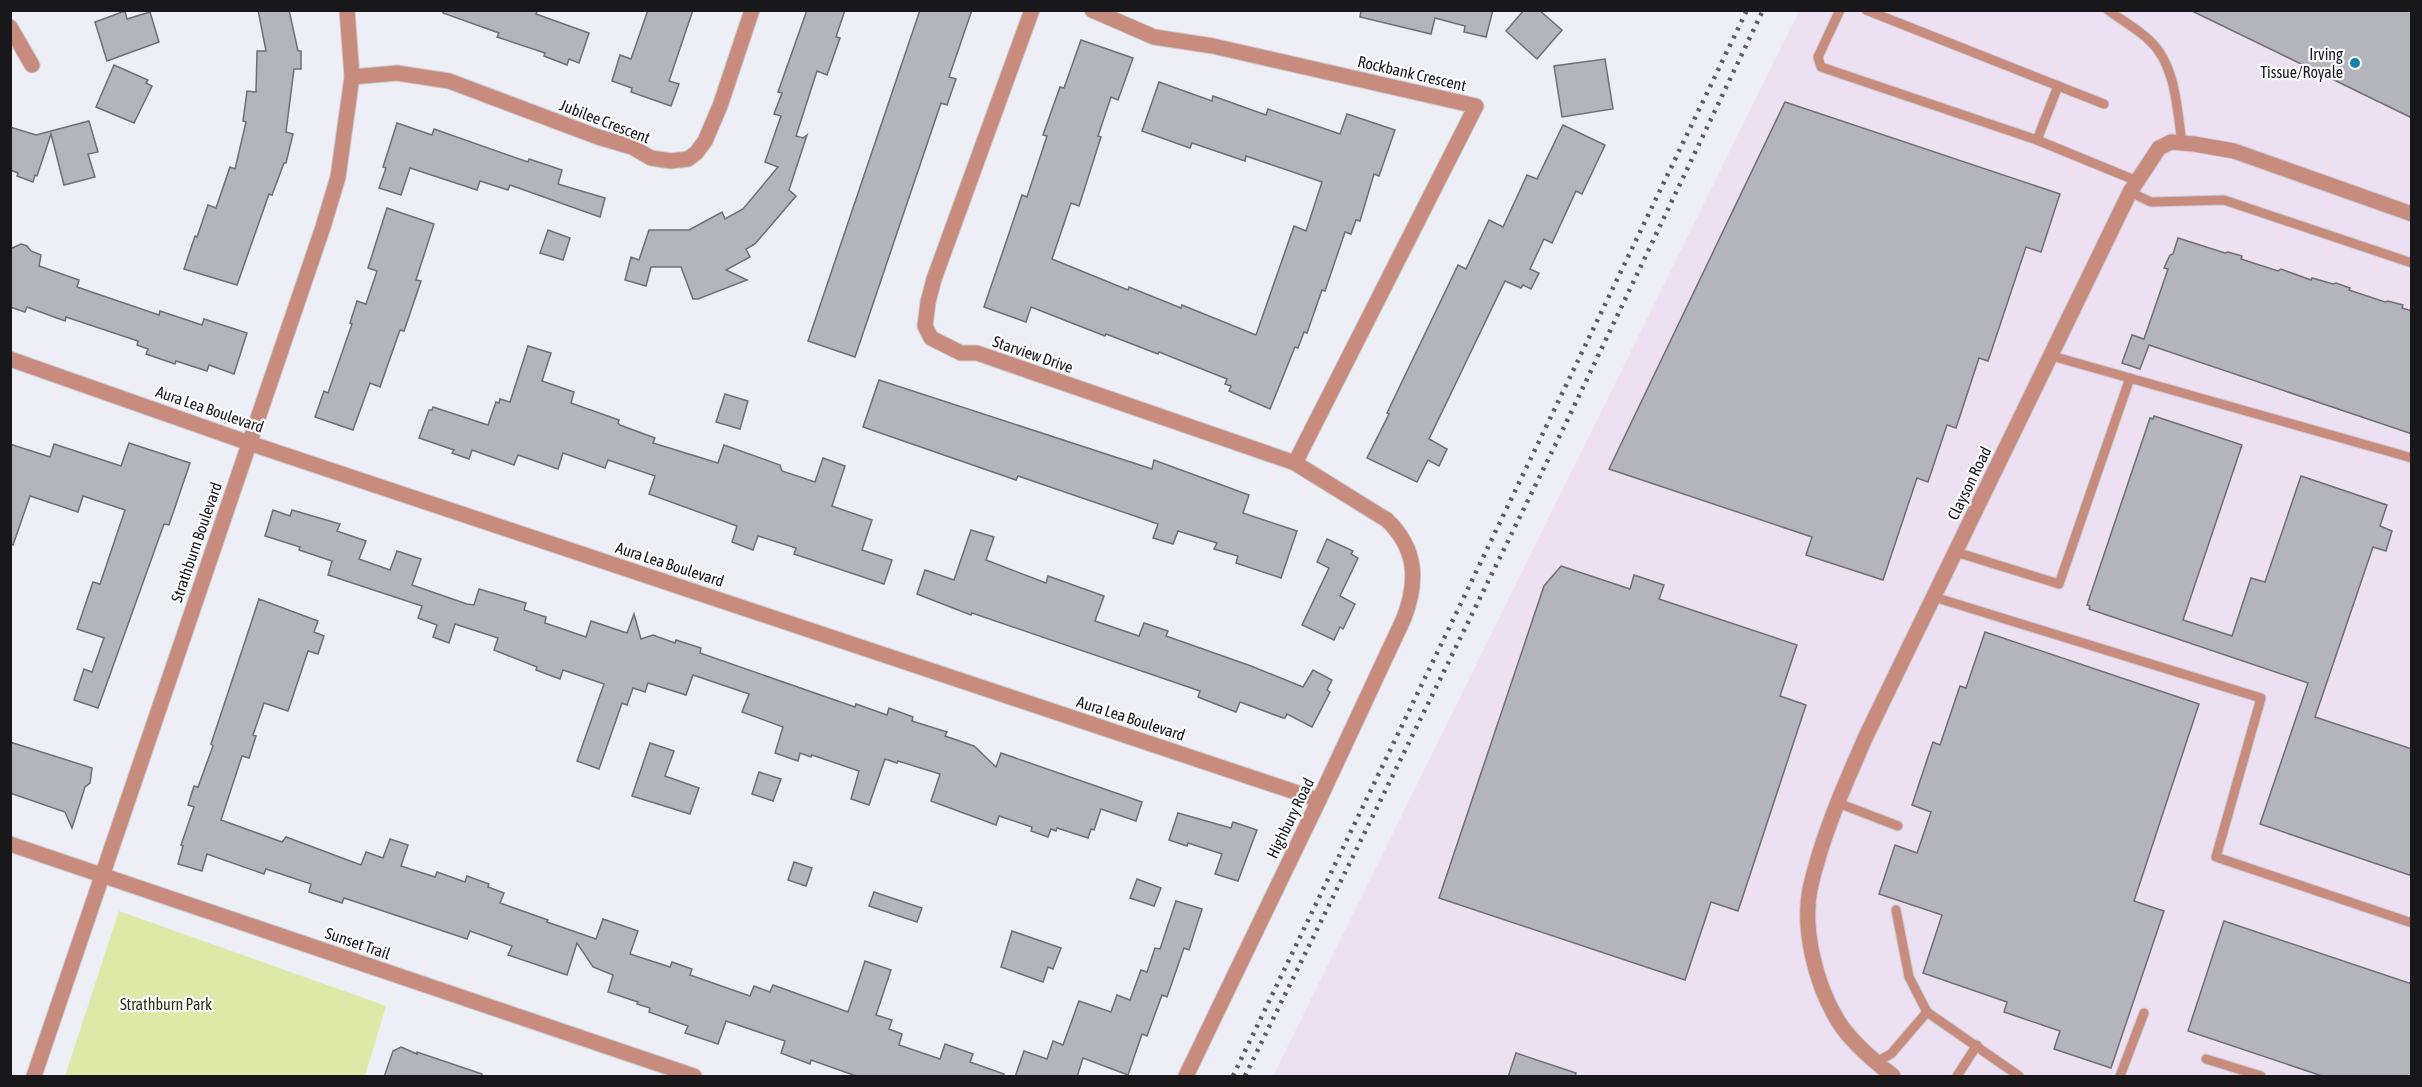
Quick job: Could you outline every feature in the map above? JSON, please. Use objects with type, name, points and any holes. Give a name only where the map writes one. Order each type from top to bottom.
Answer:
[{"type":"street","name":"Strathburn Boulevard","points":[[34,1077],[338,177],[352,77],[347,10]]},
{"type":"street","name":"Jubilee Crescent","points":[[352,77],[398,73],[448,81],[632,147],[651,158],[671,161],[688,159],[705,141],[712,126],[752,10]]},
{"type":"street","name":"Starview Drive","points":[[1032,10],[934,279],[925,326],[931,338],[962,353],[977,353],[1295,463],[1388,520],[1400,533],[1410,550],[1413,571]]},
{"type":"street","name":"Rockbank Crescent","points":[[1092,10],[1155,37],[1213,46],[1476,106],[1295,463]]},
{"type":"street","points":[[10,27],[32,66]]},
{"type":"street","name":"Clayson Road","points":[[1893,1077],[1838,1021],[1821,981],[1809,932],[1810,890],[1823,843],[1867,734],[2134,186],[2159,148],[2172,142],[2182,143],[2234,151],[2412,214]]},
{"type":"street","name":"Aura Lea Boulevard","points":[[10,359],[249,443],[1319,800]]},
{"type":"street","name":"Highbury Road","points":[[1186,1077],[1404,618],[1412,597],[1413,571]]},
{"type":"street","name":"Sunset Trail","points":[[10,844],[694,1077]]},
{"type":"lane","points":[[1840,10],[1818,57],[1821,67],[2037,140],[2134,186],[2151,202],[2224,200],[2412,263]]},
{"type":"lane","points":[[1866,10],[2104,104]]},
{"type":"lane","points":[[2108,10],[2151,42],[2165,64],[2174,88],[2182,143]]},
{"type":"lane","points":[[2037,140],[2058,86]]},
{"type":"lane","points":[[2052,356],[2412,458]]},
{"type":"lane","points":[[1956,552],[2059,584],[2130,378]]},
{"type":"lane","points":[[1934,597],[2261,698],[2216,857],[2412,923]]},
{"type":"lane","points":[[1838,803],[1898,826]]},
{"type":"lane","points":[[1896,910],[1909,977],[1927,1012],[1977,1045],[2019,1077]]},
{"type":"lane","points":[[1876,1062],[1891,1054],[1927,1012]]},
{"type":"lane","points":[[2120,1077],[2144,1013]]},
{"type":"lane","points":[[1957,1077],[1977,1045]]},
{"type":"lane","points":[[2206,1059],[2261,1077]]},
{"type":"shaded area","points":[[1799,11],[2411,11],[2411,1076],[1273,1076]]},
{"type":"green space","name":"Strathburn Park","points":[[119,911],[386,1006],[365,1076],[65,1076]]},
{"type":"building","points":[[258,10],[289,10],[298,51],[301,51],[301,69],[294,69],[286,132],[293,134],[286,163],[284,163],[272,195],[269,194],[237,285],[184,269],[208,205],[216,208],[230,167],[235,169],[246,122],[243,121],[247,91],[256,92],[257,51],[266,51]]},
{"type":"building","points":[[443,10],[538,10],[536,14],[589,33],[579,63],[569,59],[567,65],[544,56],[545,53],[497,37],[499,33],[443,13]]},
{"type":"building","points":[[648,10],[693,10],[669,81],[679,84],[671,106],[631,92],[632,88],[612,81],[620,55],[631,59]]},
{"type":"building","points":[[807,10],[845,10],[836,37],[840,38],[827,75],[817,71],[796,136],[803,138],[807,135],[789,190],[796,196],[755,244],[746,249],[750,257],[726,270],[747,280],[693,299],[681,267],[651,267],[646,286],[625,280],[631,257],[639,260],[649,230],[689,230],[722,212],[725,219],[743,209],[778,167],[765,162],[781,116],[774,114],[782,93],[778,92]]},
{"type":"building","points":[[920,10],[972,10],[949,77],[956,79],[947,105],[941,103],[855,357],[808,341]]},
{"type":"building","points":[[1361,10],[1493,10],[1486,37],[1464,32],[1465,26],[1435,18],[1431,34],[1360,17]]},
{"type":"building","points":[[1524,10],[1539,10],[1562,30],[1537,59],[1506,31]]},
{"type":"building","name":"Irving Tissue/Royale","points":[[2190,10],[2412,10],[2412,118]]},
{"type":"building","points":[[125,11],[127,19],[150,12],[159,42],[107,61],[95,22]]},
{"type":"building","points":[[1081,40],[1133,58],[1118,100],[1111,97],[1079,206],[1071,203],[1052,259],[1128,290],[1129,287],[1181,308],[1182,305],[1256,335],[1294,226],[1306,231],[1322,182],[1246,156],[1245,161],[1192,143],[1190,148],[1142,131],[1159,82],[1212,101],[1213,96],[1266,115],[1268,109],[1340,134],[1347,114],[1395,130],[1379,176],[1374,174],[1360,221],[1356,220],[1351,234],[1345,232],[1325,291],[1322,290],[1307,333],[1304,332],[1298,348],[1295,347],[1270,409],[1229,391],[1231,386],[1225,384],[1227,379],[1159,352],[1158,354],[1106,334],[1105,336],[1031,307],[1026,322],[984,307],[1022,195],[1027,197],[1047,136],[1043,135],[1060,87],[1064,88]]},
{"type":"building","points":[[1605,59],[1613,109],[1562,117],[1554,66]]},
{"type":"building","points":[[114,65],[148,80],[146,83],[152,86],[134,123],[96,107]]},
{"type":"building","points":[[1785,102],[2060,194],[2041,252],[2026,247],[1988,361],[1979,358],[1956,428],[1947,425],[1928,482],[1917,478],[1883,580],[1806,555],[1812,537],[1609,469]]},
{"type":"building","points":[[89,121],[98,152],[88,154],[95,177],[64,185],[51,134],[33,182],[17,176],[18,173],[10,170],[10,127],[36,135]]},
{"type":"building","points":[[397,123],[432,135],[434,129],[528,162],[529,159],[562,170],[558,184],[605,198],[600,217],[510,185],[508,190],[480,181],[477,190],[410,168],[401,195],[379,188]]},
{"type":"building","points":[[1563,125],[1605,145],[1582,194],[1576,191],[1552,243],[1544,239],[1530,269],[1539,273],[1531,289],[1523,285],[1521,288],[1505,281],[1429,439],[1447,449],[1439,466],[1428,460],[1417,482],[1367,458],[1458,265],[1466,269],[1489,220],[1503,227],[1527,175],[1537,179]]},
{"type":"building","points":[[387,208],[434,224],[416,280],[421,281],[404,331],[400,330],[380,387],[370,383],[353,430],[315,417],[324,391],[328,393],[352,324],[350,323],[357,301],[366,304],[377,271],[368,268]]},
{"type":"building","points":[[548,230],[570,238],[563,260],[540,253]]},
{"type":"building","points":[[2178,238],[2242,256],[2241,259],[2278,271],[2281,269],[2311,280],[2312,278],[2336,283],[2350,288],[2349,290],[2385,302],[2403,305],[2402,308],[2412,311],[2412,434],[2149,345],[2140,369],[2122,363],[2132,335],[2144,339],[2168,269],[2164,268],[2170,255],[2173,254]]},
{"type":"building","points":[[21,244],[41,255],[39,266],[79,280],[77,287],[159,315],[160,311],[202,325],[204,319],[247,333],[234,374],[209,365],[207,371],[176,361],[175,364],[146,354],[148,349],[137,345],[138,341],[66,317],[65,321],[27,307],[25,312],[10,307],[10,249]]},
{"type":"building","points":[[528,346],[551,353],[542,381],[574,392],[571,403],[619,420],[620,425],[655,438],[653,443],[718,463],[724,445],[780,465],[782,471],[815,482],[823,458],[845,466],[832,506],[872,520],[862,550],[892,560],[884,584],[794,554],[796,548],[758,536],[753,550],[732,542],[737,526],[649,494],[655,476],[608,460],[605,468],[563,453],[558,469],[518,455],[514,465],[472,450],[469,459],[452,453],[454,450],[419,438],[429,410],[433,407],[488,425],[496,402],[499,403],[500,399],[510,402]]},
{"type":"building","points":[[879,380],[1152,469],[1154,460],[1249,495],[1243,513],[1297,531],[1281,578],[1236,563],[1238,556],[1214,549],[1217,543],[1178,531],[1173,544],[1153,538],[1158,524],[1018,476],[1016,480],[863,427]]},
{"type":"building","points":[[725,394],[748,401],[740,429],[716,422]]},
{"type":"building","points":[[2154,416],[2242,445],[2183,620],[2232,636],[2251,578],[2265,582],[2301,476],[2387,505],[2380,526],[2392,531],[2386,551],[2373,547],[2315,717],[2412,749],[2412,876],[2260,824],[2308,683],[2089,609],[2090,606],[2087,605],[2150,418],[2153,419]]},
{"type":"building","points":[[129,443],[190,463],[169,525],[164,524],[98,708],[74,700],[84,669],[92,672],[104,638],[77,629],[93,582],[100,584],[125,510],[83,496],[78,512],[30,496],[13,545],[10,544],[10,444],[50,457],[54,444],[121,466]]},
{"type":"building","points":[[273,510],[290,516],[292,510],[340,524],[337,531],[366,541],[359,559],[390,570],[397,551],[421,559],[412,585],[467,604],[474,605],[479,589],[526,603],[524,610],[546,617],[545,623],[586,637],[591,621],[627,633],[634,614],[641,639],[653,635],[675,643],[676,640],[701,648],[700,653],[855,707],[856,704],[887,715],[889,708],[913,717],[912,721],[947,732],[945,736],[974,746],[996,767],[1001,753],[1142,802],[1136,821],[1101,809],[1094,830],[1091,829],[1088,838],[1057,828],[1056,831],[1051,829],[1048,837],[1031,831],[1032,827],[999,816],[996,825],[931,801],[940,774],[885,759],[869,805],[851,799],[859,771],[812,755],[811,757],[800,753],[798,761],[775,753],[783,727],[742,712],[749,694],[693,675],[686,695],[648,683],[645,692],[633,688],[627,705],[622,703],[599,769],[577,761],[604,684],[563,670],[560,679],[536,670],[537,667],[494,650],[498,638],[455,624],[449,643],[433,637],[437,625],[418,618],[422,606],[328,575],[332,561],[299,550],[300,547],[265,536]]},
{"type":"building","points":[[971,530],[994,537],[986,560],[1046,583],[1048,576],[1104,596],[1095,621],[1139,636],[1144,623],[1168,631],[1166,636],[1303,687],[1313,670],[1332,680],[1327,690],[1330,692],[1312,727],[1287,714],[1283,718],[1240,702],[1236,712],[1198,697],[1200,691],[972,613],[971,615],[917,594],[925,570],[954,580]]},
{"type":"building","points":[[1327,539],[1353,551],[1351,554],[1358,558],[1340,596],[1355,604],[1343,629],[1340,627],[1334,640],[1302,625],[1329,568],[1317,562]]},
{"type":"building","points":[[1561,566],[1630,589],[1634,575],[1664,585],[1659,599],[1797,645],[1780,696],[1806,705],[1738,911],[1711,902],[1685,980],[1439,898],[1544,586]]},
{"type":"building","points":[[259,599],[318,621],[314,632],[324,636],[318,654],[308,651],[288,711],[264,703],[253,735],[256,736],[249,758],[242,756],[221,820],[282,842],[286,837],[361,865],[366,852],[383,858],[390,839],[408,845],[401,866],[435,877],[437,872],[465,882],[467,876],[489,884],[488,887],[504,893],[500,903],[596,939],[603,919],[638,931],[630,954],[670,967],[672,962],[692,969],[690,975],[750,996],[754,986],[770,992],[773,985],[848,1012],[865,961],[891,970],[876,1015],[892,1020],[889,1029],[902,1034],[899,1045],[940,1059],[945,1044],[973,1054],[970,1062],[1004,1074],[1004,1077],[859,1077],[811,1060],[810,1064],[781,1053],[785,1041],[726,1021],[718,1044],[685,1033],[688,1026],[649,1012],[650,1008],[637,1004],[638,1002],[608,992],[613,975],[593,967],[577,943],[567,975],[508,955],[512,946],[470,931],[467,939],[344,898],[342,903],[309,892],[311,884],[266,869],[264,874],[207,854],[202,871],[178,864],[183,846],[181,845],[194,807],[188,805],[194,786],[198,787],[213,746],[211,744]]},
{"type":"building","points":[[1985,632],[2199,704],[2134,901],[2164,911],[2111,1068],[2054,1049],[2060,1031],[2004,1012],[2007,1002],[1923,973],[1942,915],[1879,894],[1895,845],[1917,853],[1931,812],[1912,805],[1933,742],[1940,745],[1960,686],[1966,688]]},
{"type":"building","points":[[10,742],[92,768],[90,783],[85,787],[72,828],[65,812],[10,793]]},
{"type":"building","points":[[650,743],[674,751],[665,776],[699,788],[690,814],[632,796]]},
{"type":"building","points":[[759,772],[781,779],[773,801],[752,794]]},
{"type":"building","points":[[1178,813],[1231,828],[1233,822],[1257,830],[1238,881],[1215,874],[1222,854],[1188,843],[1187,846],[1169,840]]},
{"type":"building","points":[[794,862],[812,868],[806,886],[788,880]]},
{"type":"building","points":[[1137,879],[1161,888],[1154,906],[1130,898]]},
{"type":"building","points":[[874,892],[922,908],[917,922],[869,906]]},
{"type":"building","points":[[1176,901],[1202,909],[1189,950],[1184,948],[1167,997],[1162,995],[1147,1036],[1142,1034],[1128,1075],[1083,1058],[1077,1077],[1015,1077],[1024,1051],[1047,1059],[1053,1041],[1063,1045],[1079,1001],[1111,1012],[1117,995],[1130,1000],[1141,970],[1147,972],[1155,948],[1160,949]]},
{"type":"building","points":[[2224,921],[2412,984],[2412,1077],[2325,1077],[2188,1031]]},
{"type":"building","points":[[1012,931],[1061,948],[1053,969],[1048,967],[1043,982],[1001,967]]},
{"type":"building","points":[[401,1047],[482,1074],[481,1077],[384,1077],[393,1051]]},
{"type":"building","points":[[1516,1053],[1576,1073],[1575,1077],[1508,1077]]},
{"type":"railway","points":[[1233,1076],[1747,10]]},
{"type":"railway","points":[[1245,1076],[1567,421],[1763,10]]},
{"type":"place","name":"Irving Tissue/Royale","points":[[2355,63]]}]
